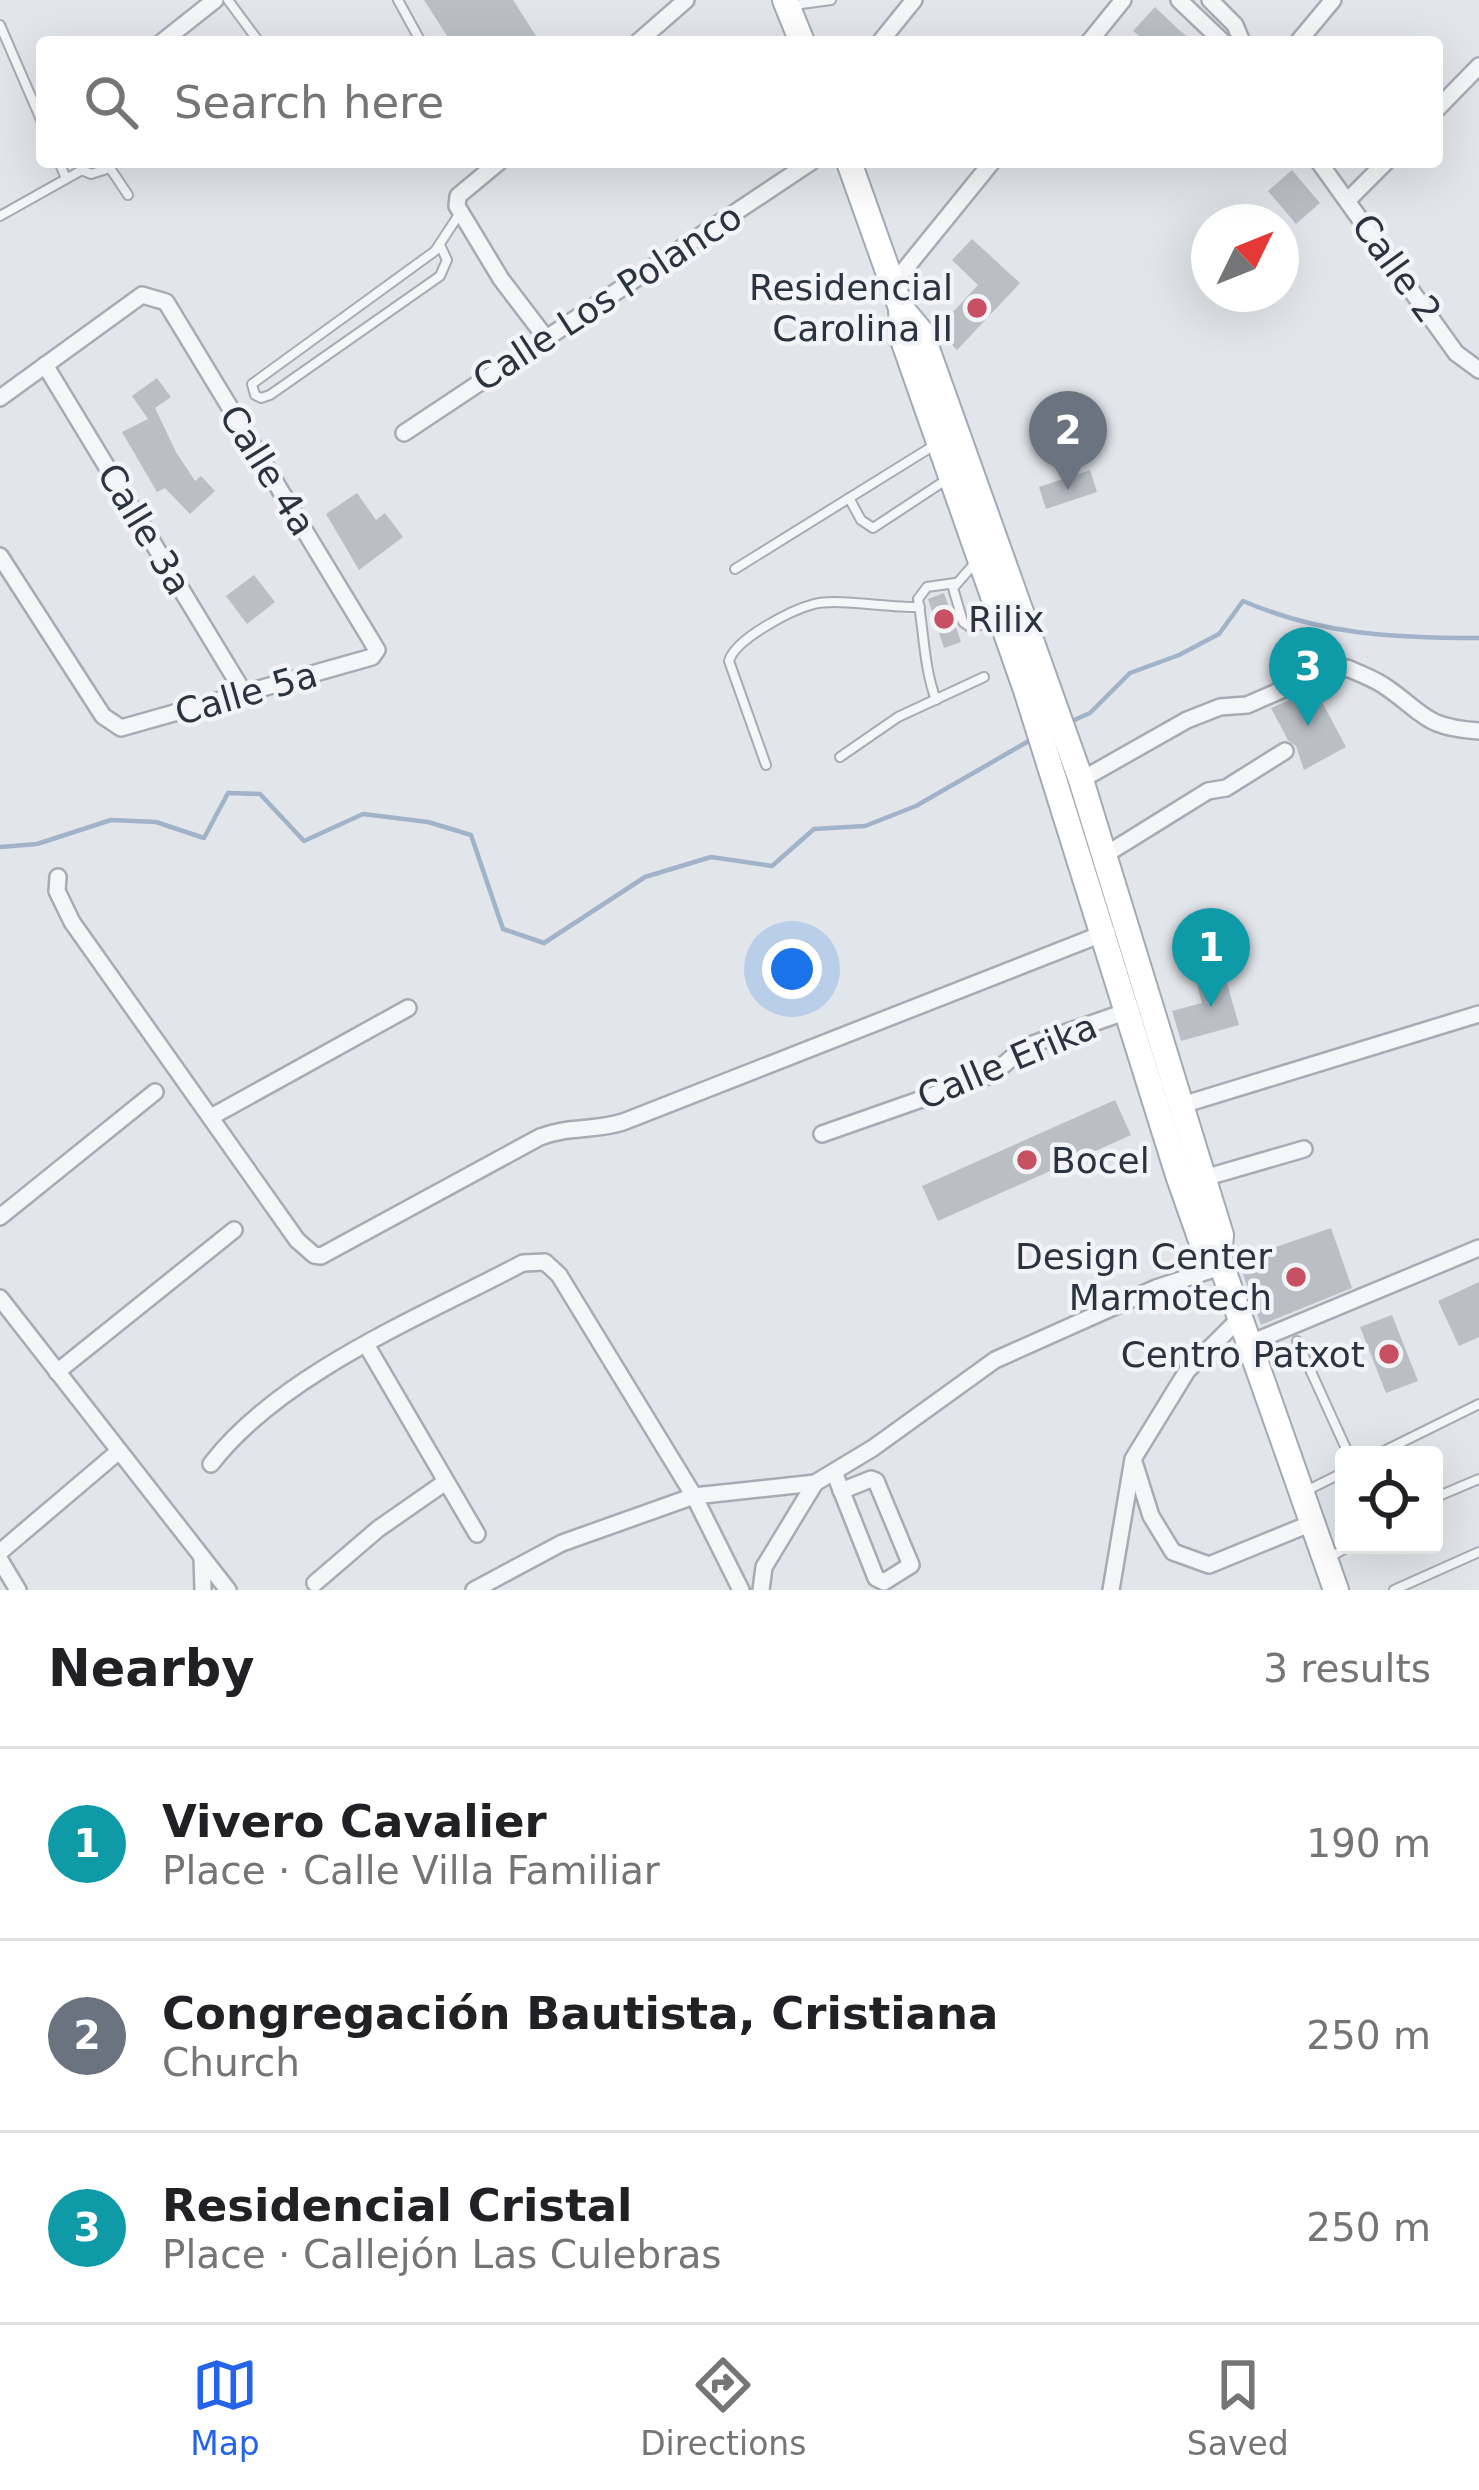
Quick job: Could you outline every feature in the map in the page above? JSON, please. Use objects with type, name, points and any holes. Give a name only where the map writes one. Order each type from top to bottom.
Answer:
[{"type":"main road","points":[[786,3],[800,36]]},
{"type":"main road","points":[[851,168],[897,296],[902,337],[1002,620],[1078,774],[1221,1235],[1221,1262],[1336,1590]]},
{"type":"main road","points":[[897,296],[921,332],[1037,685],[1051,778],[1203,1246],[1221,1262]]},
{"type":"street","points":[[170,36],[215,0]]},
{"type":"street","points":[[645,36],[686,0]]},
{"type":"street","points":[[885,36],[914,0]]},
{"type":"street","points":[[1094,36],[1124,0]]},
{"type":"street","points":[[1179,0],[1217,36]]},
{"type":"street","points":[[1210,0],[1239,36]]},
{"type":"street","points":[[1303,36],[1333,0]]},
{"type":"street","points":[[1443,103],[1479,66]]},
{"type":"street","points":[[492,168],[458,196],[460,212],[501,279],[546,338]]},
{"type":"street","name":"Calle Los Polanco","points":[[404,433],[803,168]]},
{"type":"street","points":[[897,296],[988,168]]},
{"type":"street","name":"Calle 2","points":[[1324,168],[1456,353],[1479,370]]},
{"type":"street","points":[[1348,200],[1380,168]]},
{"type":"street","name":"Calle 4a","points":[[46,365],[142,296],[166,302],[377,650]]},
{"type":"street","points":[[0,398],[46,365]]},
{"type":"street","name":"Calle 3a","points":[[46,365],[244,694]]},
{"type":"street","name":"Calle 5a","points":[[0,556],[111,723],[121,728],[371,657],[377,650]]},
{"type":"street","points":[[1078,774],[1187,720],[1220,707],[1247,705],[1309,678],[1347,668],[1382,685],[1423,719],[1444,729],[1479,731]]},
{"type":"street","points":[[1105,855],[1208,791],[1226,788],[1285,752]]},
{"type":"street","points":[[58,877],[57,892],[72,922],[297,1240],[314,1256],[540,1137],[623,1122],[1127,926]]},
{"type":"street","points":[[211,1117],[408,1008]]},
{"type":"street","name":"Calle Erika","points":[[822,1135],[993,1074],[1024,1047],[1125,1012]]},
{"type":"street","points":[[1182,1105],[1479,1014]]},
{"type":"street","points":[[0,1217],[155,1092]]},
{"type":"street","points":[[1204,1178],[1304,1149]]},
{"type":"street","points":[[57,1372],[234,1230]]},
{"type":"street","points":[[1248,1344],[1479,1248]]},
{"type":"street","points":[[211,1464],[226,1445],[275,1405],[367,1346],[523,1263],[545,1262],[560,1276],[694,1496],[741,1590]]},
{"type":"street","points":[[474,1590],[562,1543],[694,1496],[815,1483],[995,1360],[1221,1262]]},
{"type":"street","points":[[0,1298],[228,1590]]},
{"type":"street","points":[[1111,1590],[1133,1459],[1187,1371],[1240,1318]]},
{"type":"street","points":[[367,1346],[477,1534]]},
{"type":"street","points":[[18,1590],[0,1556],[119,1450]]},
{"type":"street","points":[[1133,1459],[1151,1516],[1173,1552],[1209,1565],[1312,1523]]},
{"type":"street","points":[[834,1472],[841,1491],[876,1578],[884,1582],[910,1568],[876,1481],[841,1491]]},
{"type":"street","points":[[315,1583],[378,1529],[444,1483]]},
{"type":"street","points":[[761,1590],[764,1568],[815,1483]]},
{"type":"street","points":[[202,1557],[203,1590]]},
{"type":"lane","points":[[229,0],[255,36]]},
{"type":"lane","points":[[398,0],[418,36]]},
{"type":"lane","points":[[786,3],[831,0]]},
{"type":"lane","points":[[0,25],[36,108]]},
{"type":"lane","points":[[62,168],[65,176]]},
{"type":"lane","points":[[0,216],[65,176],[110,168],[128,195]]},
{"type":"lane","points":[[440,245],[447,260],[440,276],[270,395],[255,395],[252,384],[440,245],[460,212]]},
{"type":"lane","points":[[735,569],[940,442]]},
{"type":"lane","points":[[849,498],[861,520],[874,528],[950,477]]},
{"type":"lane","points":[[980,558],[955,583],[953,594],[964,625],[1002,620]]},
{"type":"lane","points":[[936,700],[926,669],[920,594],[927,587],[955,583]]},
{"type":"lane","points":[[766,765],[729,661],[731,653],[746,639],[815,603],[920,607]]},
{"type":"lane","points":[[840,757],[898,717],[984,677]]},
{"type":"lane","points":[[1298,1341],[1345,1446]]},
{"type":"lane","points":[[1394,1446],[1479,1404]]},
{"type":"lane","points":[[1301,1493],[1335,1476]]},
{"type":"lane","points":[[1443,1494],[1479,1479]]},
{"type":"lane","points":[[1394,1590],[1479,1552]]},
{"type":"lane","points":[[1325,1559],[1335,1554]]},
{"type":"building","points":[[424,0],[513,0],[536,36],[447,36]]},
{"type":"building","points":[[1155,7],[1186,36],[1139,36],[1133,31]]},
{"type":"building","points":[[1292,170],[1320,203],[1299,221],[1299,204],[1279,204],[1268,191]]},
{"type":"building","name":"Residencial Carolina II","points":[[972,239],[1020,283],[957,350],[937,329],[978,285],[952,260]]},
{"type":"building","points":[[157,378],[171,397],[155,408],[176,452],[195,481],[201,476],[215,491],[190,514],[165,488],[157,492],[122,432],[148,419],[132,396]]},
{"type":"building","points":[[1090,470],[1097,492],[1046,509],[1039,487]]},
{"type":"building","points":[[357,493],[376,520],[385,513],[403,537],[359,570],[326,514]]},
{"type":"building","points":[[254,575],[275,602],[247,624],[226,596]]},
{"type":"building","name":"Rilix","points":[[944,593],[961,642],[944,648],[928,599]]},
{"type":"building","points":[[1315,689],[1346,747],[1304,770],[1296,746],[1271,708]]},
{"type":"building","points":[[1222,966],[1239,1025],[1181,1041],[1172,1011],[1202,1003],[1194,974]]},
{"type":"building","name":"Bocel","points":[[1115,1100],[1131,1135],[938,1221],[922,1186]]},
{"type":"building","name":"Design Center Marmotech","points":[[1331,1228],[1352,1288],[1261,1325],[1238,1260]]},
{"type":"building","points":[[1479,1282],[1479,1337],[1459,1346],[1438,1301]]},
{"type":"building","name":"Centro Patxot","points":[[1392,1315],[1418,1381],[1386,1393],[1360,1327]]},
{"type":"waterway","points":[[1072,721],[1090,713],[1130,673],[1219,634],[1243,601],[1330,628],[1479,638]]},
{"type":"waterway","points":[[0,847],[37,844],[111,820],[156,822],[204,838],[228,793],[260,794],[304,841],[363,814],[428,822],[471,835],[503,929],[544,943],[645,877],[711,857],[772,866],[814,829],[865,826],[916,806],[1034,738]]},
{"type":"place","name":"Residencial Carolina II","points":[[977,308]]},
{"type":"place","name":"Congregación Bautista, Cristiana","points":[[1068,490]]},
{"type":"place","name":"Rilix","points":[[944,619]]},
{"type":"place","name":"Residencial Cristal","points":[[1308,726]]},
{"type":"place","name":"Vivero Cavalier","points":[[1211,1007]]},
{"type":"place","name":"Bocel","points":[[1027,1160]]},
{"type":"place","name":"Design Center Marmotech","points":[[1296,1277]]},
{"type":"place","name":"Centro Patxot","points":[[1389,1354]]}]
